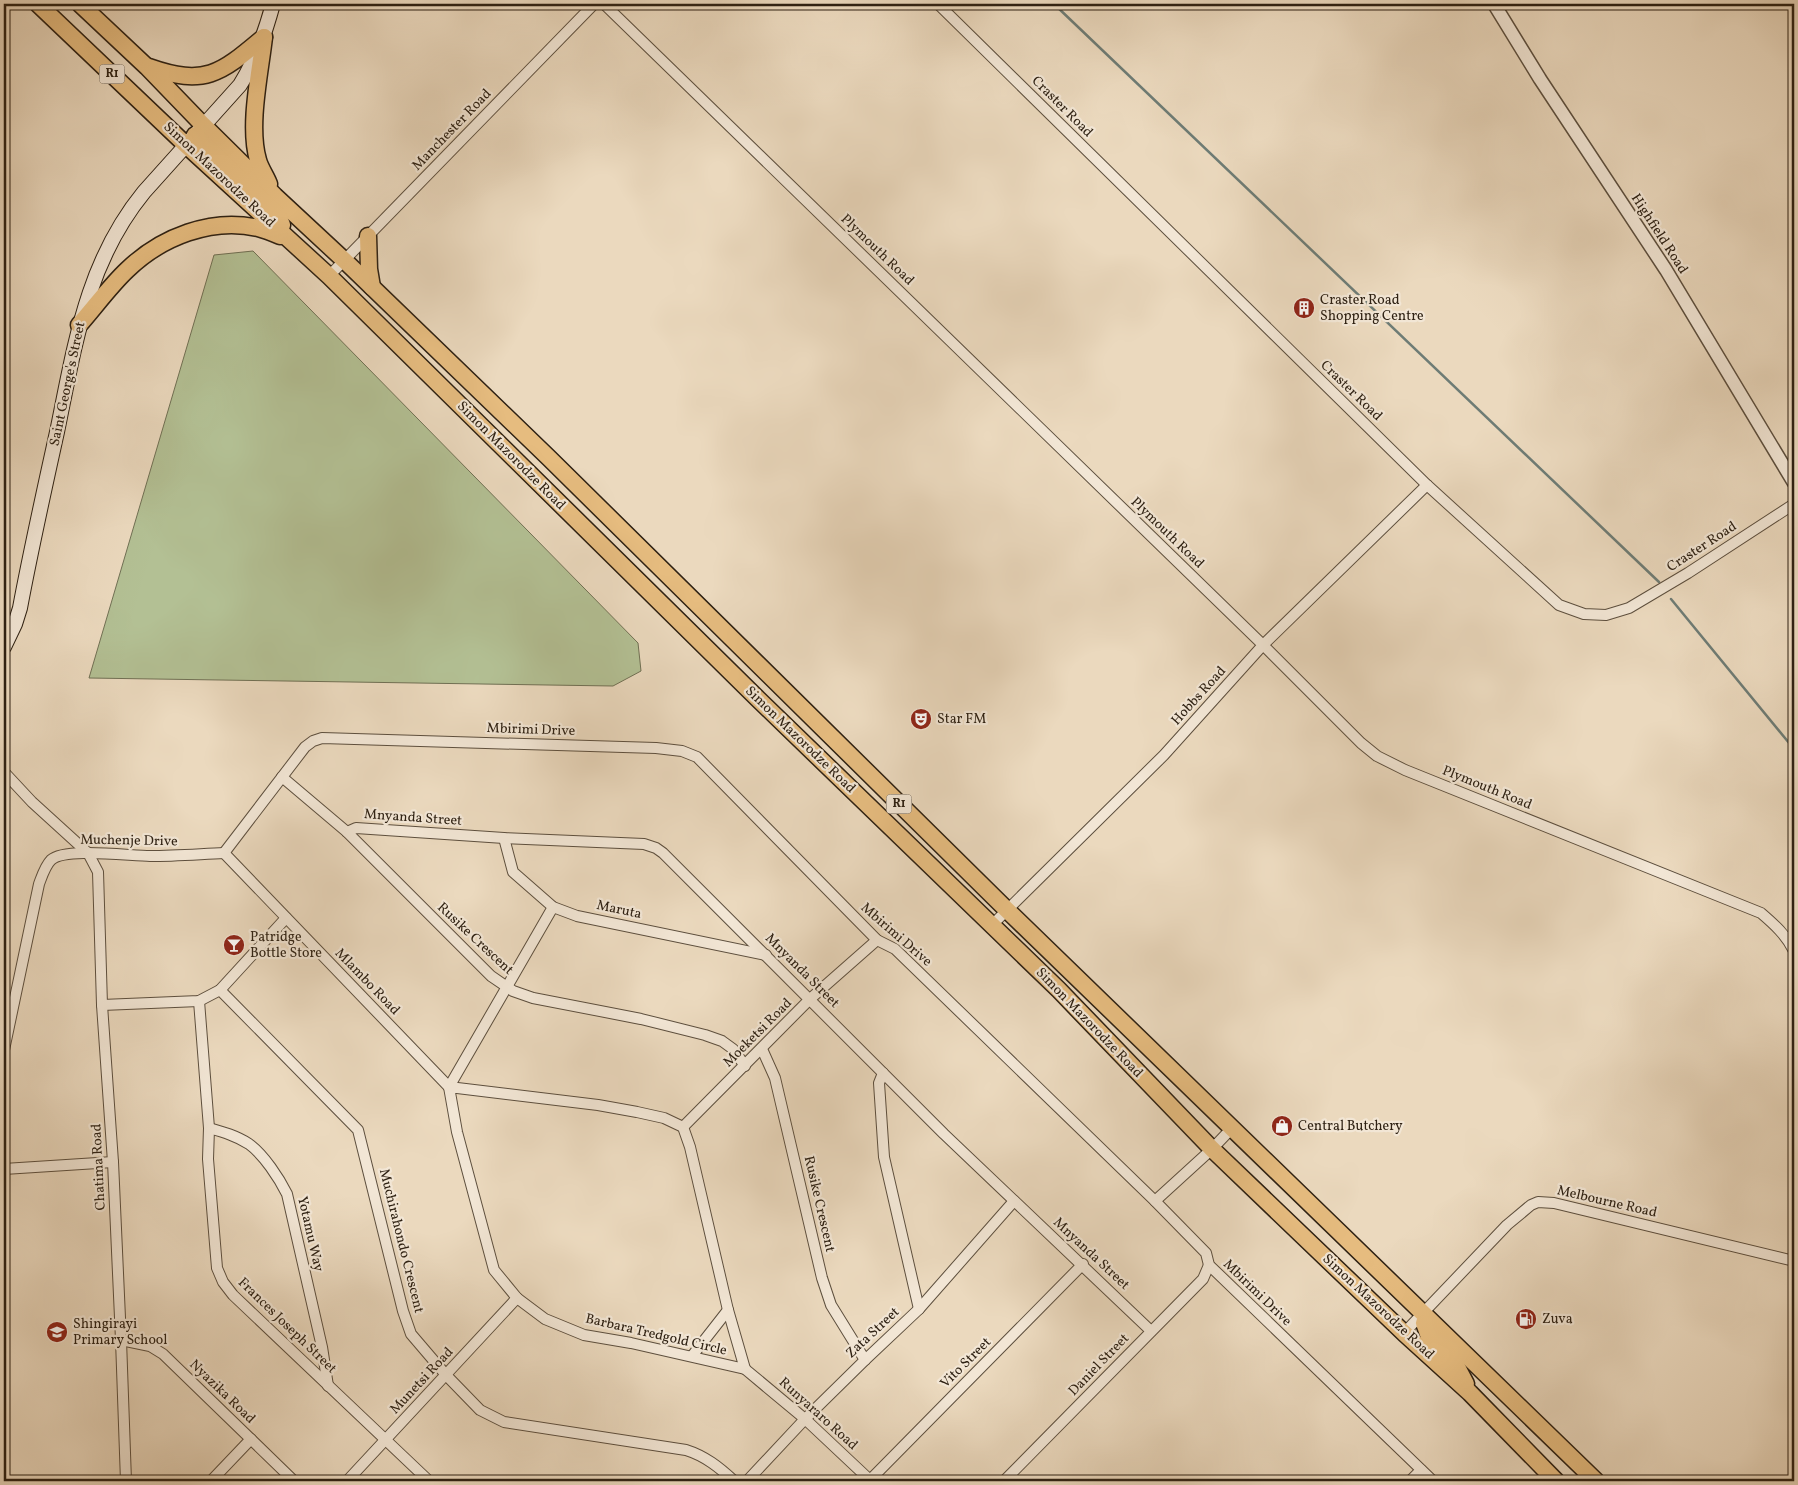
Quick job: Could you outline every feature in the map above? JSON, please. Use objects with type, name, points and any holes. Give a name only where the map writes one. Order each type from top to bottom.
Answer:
[{"type":"highway","name":"Simon Mazorodze Road","points":[[38,4],[195,135],[275,196],[345,261],[549,458],[1007,910],[1596,1481]]},
{"type":"highway","name":"Simon Mazorodze Road","points":[[80,4],[147,67],[195,135],[287,238],[329,276],[758,699],[1059,990],[1212,1149],[1404,1333],[1470,1393],[1556,1481]]},
{"type":"highway","points":[[147,67],[177,76],[205,76],[220,71],[233,63],[264,38]]},
{"type":"highway","points":[[264,38],[254,124],[255,146],[258,161],[275,196]]},
{"type":"highway","points":[[79,325],[128,269],[146,254],[187,232],[219,226],[240,226],[258,228],[287,238]]},
{"type":"highway","points":[[368,236],[369,269],[372,287]]},
{"type":"highway","points":[[345,261],[345,274],[375,304],[389,335]]},
{"type":"highway","points":[[1007,910],[1014,930],[1044,959],[1052,972],[1059,990]]},
{"type":"highway","points":[[1423,1314],[1428,1334],[1456,1364],[1470,1393]]},
{"type":"main road","name":"Saint George's Street","points":[[4,647],[20,608],[79,325],[106,250],[119,227],[144,192],[240,85],[264,38],[273,4]]},
{"type":"street","name":"Manchester Road","points":[[329,276],[594,4]]},
{"type":"street","name":"Plymouth Road","points":[[604,4],[1263,645],[1361,743],[1377,756],[1415,774],[1761,913],[1776,925],[1787,938],[1794,952]]},
{"type":"street","name":"Craster Road","points":[[938,4],[1426,485],[1559,605],[1584,614],[1606,615],[1628,608],[1688,573],[1794,504]]},
{"type":"street","name":"Highfield Road","points":[[1494,4],[1540,79],[1666,270],[1794,483]]},
{"type":"street","name":"Hobbs Road","points":[[991,926],[1164,755],[1263,645],[1426,485]]},
{"type":"street","name":"Mbirimi Drive","points":[[224,853],[305,748],[314,740],[322,738],[646,747],[682,751],[697,757],[877,940],[895,950],[1154,1201],[1206,1253],[1209,1265],[1433,1481]]},
{"type":"street","points":[[4,772],[32,802],[88,853]]},
{"type":"street","name":"Rusike Crescent","points":[[282,777],[347,832],[491,976],[513,992],[533,998],[705,1034],[722,1041],[733,1049],[745,1066]]},
{"type":"street","name":"Mnyanda Street","points":[[347,832],[356,828],[504,838],[644,844],[656,848],[767,955],[883,1073],[1014,1201],[1152,1331]]},
{"type":"street","name":"Maruta","points":[[504,838],[513,872],[553,906],[578,916],[767,955]]},
{"type":"street","name":"Muchenje Drive","points":[[4,1050],[39,884],[44,869],[52,858],[69,854],[88,853],[149,856],[224,853]]},
{"type":"street","name":"Chatima Road","points":[[88,853],[98,872],[102,1004],[113,1162],[126,1481]]},
{"type":"street","name":"Mlambo Road","points":[[224,853],[449,1087]]},
{"type":"street","points":[[553,906],[449,1087],[598,1105],[664,1118],[683,1127]]},
{"type":"street","points":[[102,1004],[199,1001],[220,990],[286,918]]},
{"type":"street","name":"Moeketsi Road","points":[[683,1127],[810,999],[877,940]]},
{"type":"street","name":"Muchirahondo Crescent","points":[[220,990],[358,1130],[364,1147],[403,1311],[411,1334],[446,1375],[480,1410],[504,1422],[686,1450],[701,1455],[734,1481]]},
{"type":"street","name":"Frances Joseph Street","points":[[199,1001],[209,1128],[208,1159],[217,1268],[223,1282],[233,1295],[430,1481]]},
{"type":"street","name":"Rusike Crescent","points":[[762,1049],[775,1078],[825,1287],[831,1305],[865,1360]]},
{"type":"street","points":[[883,1073],[879,1083],[884,1157],[919,1309]]},
{"type":"street","name":"Barbara Tredgold Circle","points":[[449,1087],[457,1132],[494,1270],[517,1298],[545,1319],[584,1335],[692,1356],[745,1369],[728,1310],[690,1147],[683,1127]]},
{"type":"street","name":"Yotamu Way","points":[[209,1128],[230,1134],[250,1145],[278,1176],[287,1194],[322,1347],[328,1386]]},
{"type":"street","points":[[1154,1201],[1212,1149],[1232,1128]]},
{"type":"street","points":[[4,1169],[113,1162]]},
{"type":"street","name":"Zata Street","points":[[747,1481],[865,1360],[919,1309],[1014,1201]]},
{"type":"street","name":"Melbourne Road","points":[[1404,1333],[1507,1225],[1531,1205],[1538,1202],[1554,1203],[1794,1261]]},
{"type":"street","name":"Vito Street","points":[[870,1481],[1083,1264]]},
{"type":"street","name":"Daniel Street","points":[[1004,1481],[1203,1278],[1209,1265]]},
{"type":"street","name":"Munetsi Road","points":[[347,1481],[517,1298]]},
{"type":"street","points":[[692,1356],[728,1310]]},
{"type":"street","name":"Nyazika Road","points":[[121,1340],[150,1346],[163,1354],[294,1481]]},
{"type":"street","name":"Runyararo Road","points":[[745,1369],[806,1419],[870,1481]]},
{"type":"street","points":[[211,1481],[252,1440]]},
{"type":"street","points":[[1410,1481],[1421,1470]]},
{"type":"green space","points":[[253,251],[638,643],[641,671],[613,686],[89,678],[214,255]]},
{"type":"waterway","points":[[1054,4],[1659,582]]},
{"type":"waterway","points":[[1671,599],[1794,749]]},
{"type":"place","name":"Craster Road Shopping Centre","points":[[1304,308]]},
{"type":"place","name":"Star FM","points":[[921,719]]},
{"type":"place","name":"Patridge Bottle Store","points":[[234,945]]},
{"type":"place","name":"Central Butchery","points":[[1282,1126]]},
{"type":"place","name":"Zuva","points":[[1526,1319]]},
{"type":"place","name":"Shingirayi Primary School","points":[[57,1332]]}]
